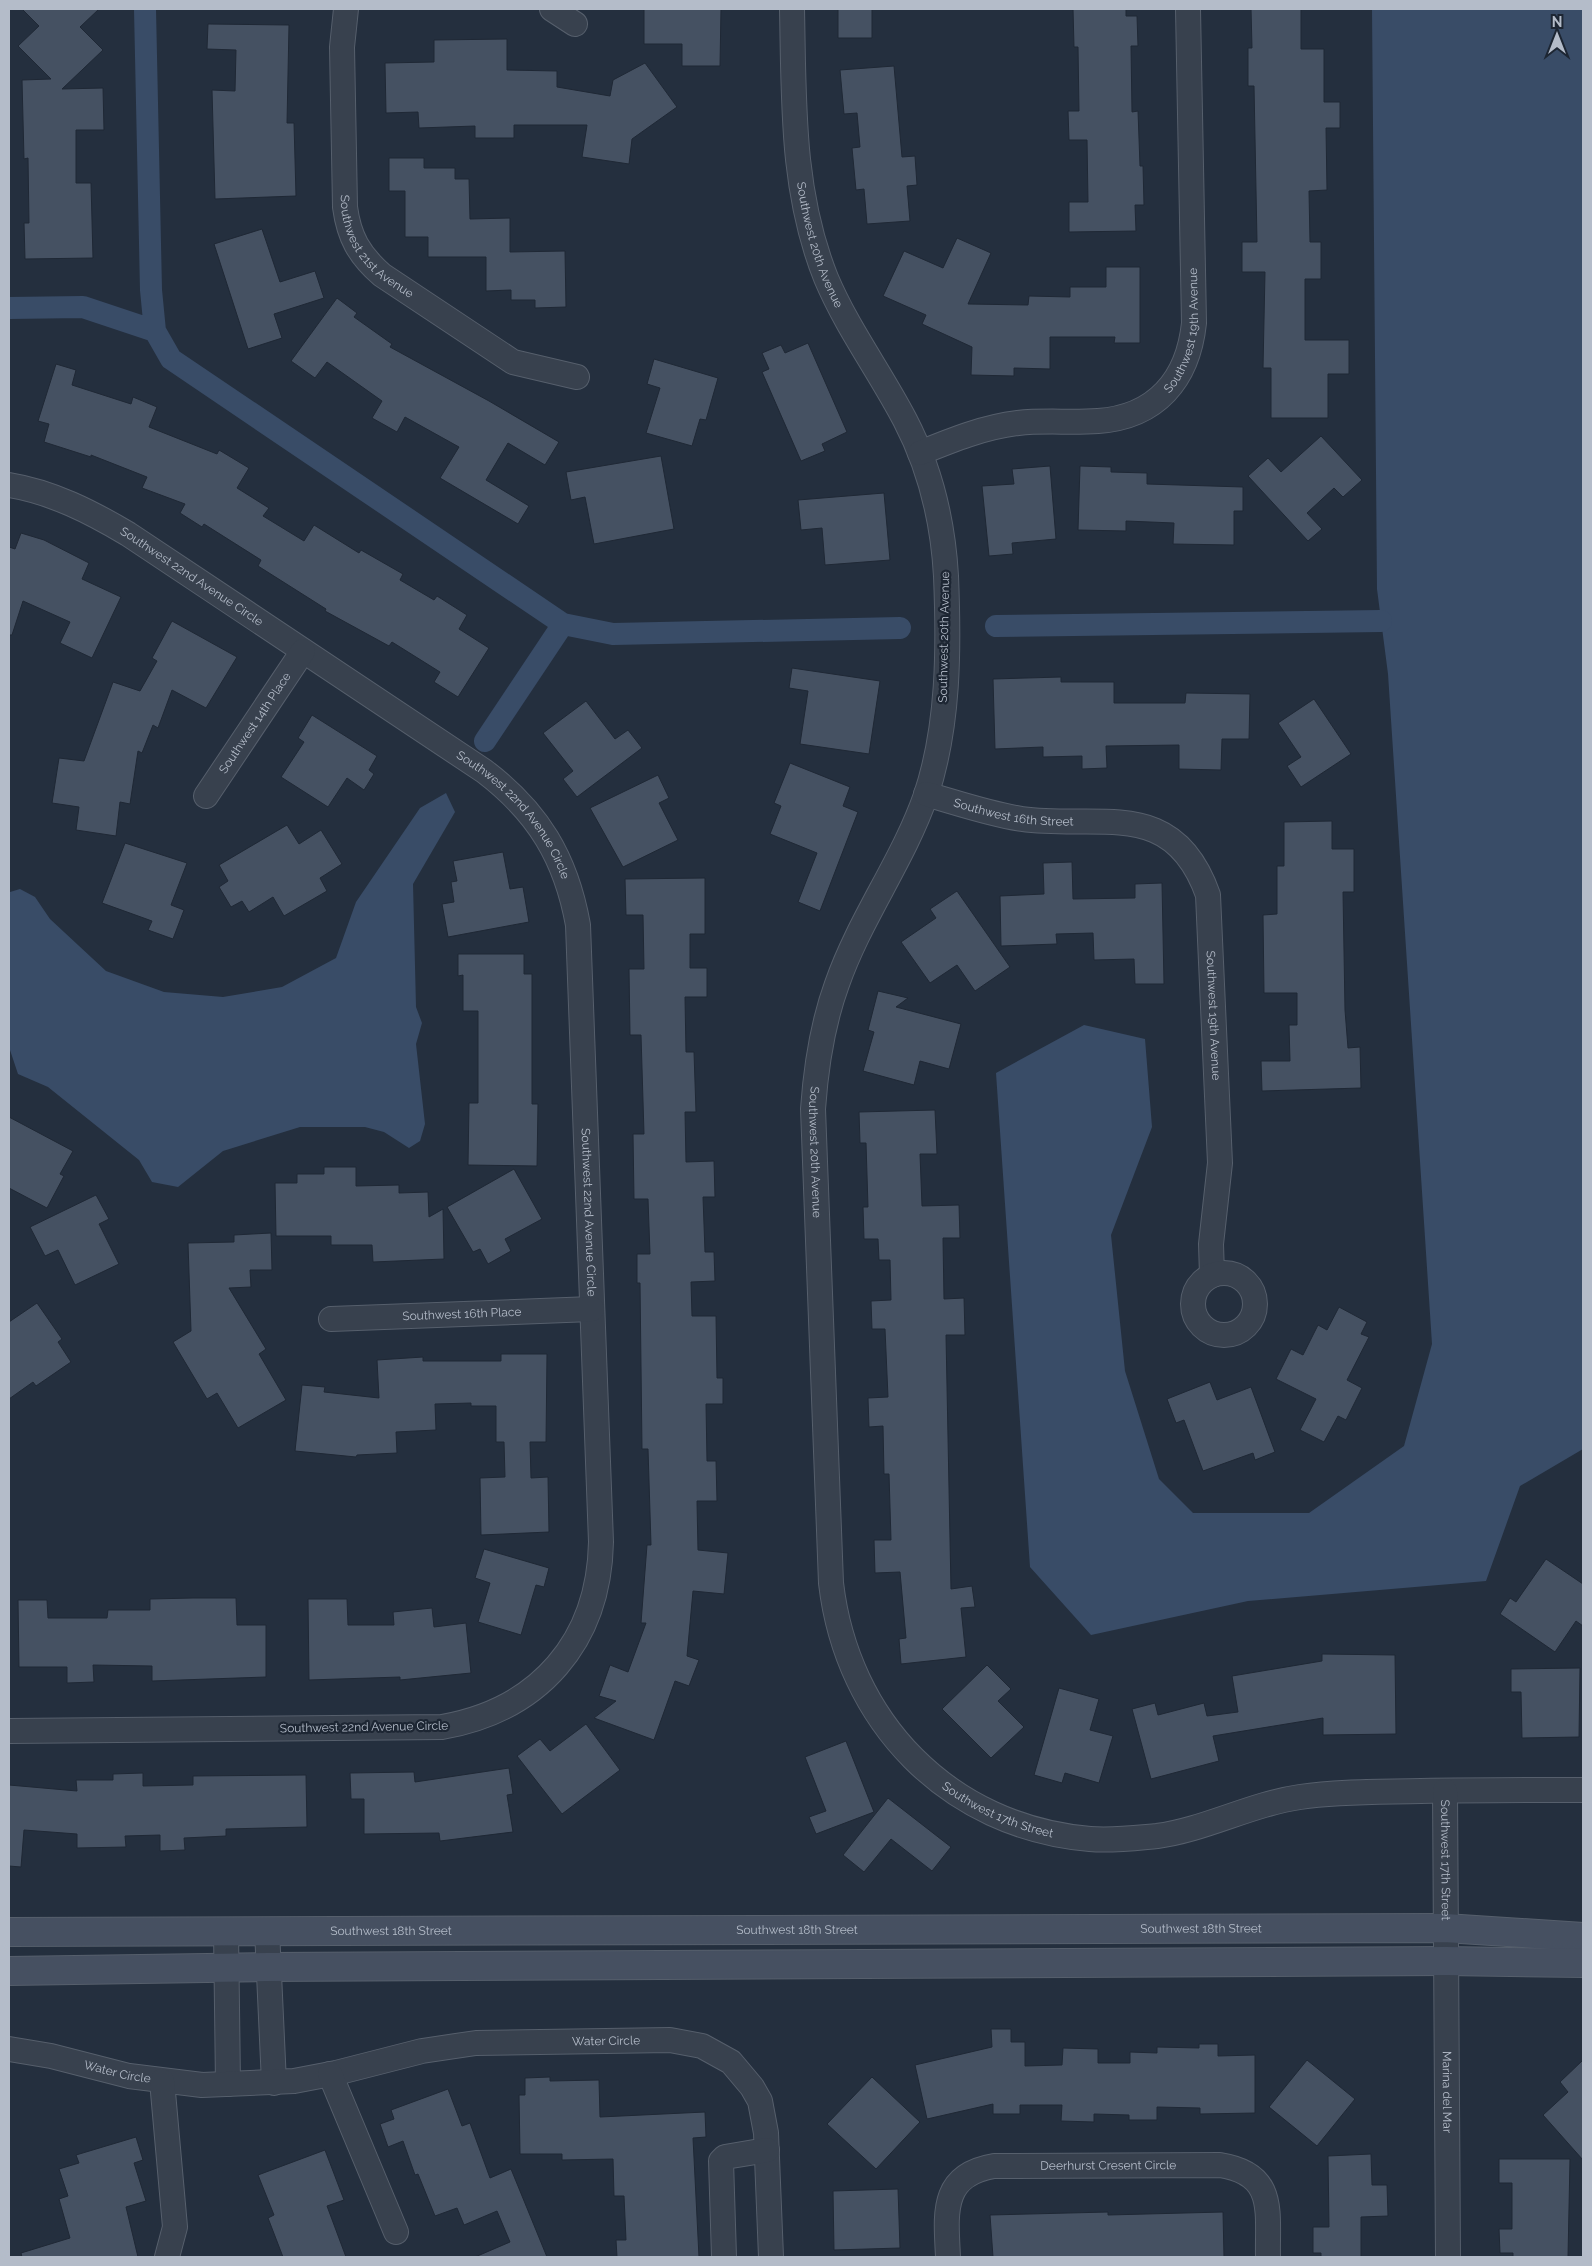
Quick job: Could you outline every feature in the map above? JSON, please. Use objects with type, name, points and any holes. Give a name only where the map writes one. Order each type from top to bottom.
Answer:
[{"type":"main road","name":"Southwest 18th Street","points":[[9,1932],[1445,1928],[1583,1937]]},
{"type":"main road","points":[[9,1971],[268,1967],[1583,1963]]},
{"type":"street","name":"Southwest 21st Avenue","points":[[346,9],[342,47],[345,207],[348,227],[355,246],[367,262],[382,275],[512,362],[577,377]]},
{"type":"street","points":[[552,9],[575,24]]},
{"type":"street","name":"Southwest 20th Avenue","points":[[792,9],[794,140],[800,186],[810,232],[826,276],[845,319],[905,420],[920,453],[934,494],[942,535],[946,577],[946,686],[937,754],[926,794],[908,840],[855,942],[837,982],[824,1023],[816,1066],[813,1109],[824,1421]]},
{"type":"street","name":"Southwest 19th Avenue","points":[[920,453],[979,430],[1020,422],[1119,418],[1140,411],[1158,400],[1174,384],[1192,344],[1194,323],[1188,9]]},
{"type":"street","name":"Southwest 22nd Avenue Circle","points":[[9,485],[56,498],[93,514],[128,534],[502,785],[533,817],[559,859],[574,901],[578,925],[601,1542],[597,1586],[585,1622],[571,1648],[542,1682],[525,1696],[485,1716],[442,1727],[9,1731]]},
{"type":"street","name":"Southwest 14th Place","points":[[206,796],[303,651]]},
{"type":"street","name":"Southwest 16th Street","points":[[926,794],[984,812],[1022,819],[1103,821]]},
{"type":"street","name":"Southwest 19th Avenue","points":[[1103,821],[1134,822],[1154,830],[1173,841],[1189,856],[1201,874],[1208,895],[1220,1163],[1211,1244],[1212,1275]]},
{"type":"street","name":"Southwest 16th Place","points":[[331,1319],[592,1309]]},
{"type":"street","name":"Southwest 17th Street","points":[[824,1421],[830,1583],[833,1606],[845,1651],[864,1694],[890,1732],[922,1767],[959,1795],[1000,1817],[1022,1825],[1067,1836],[1114,1840],[1160,1835],[1252,1808],[1298,1797],[1345,1792],[1583,1790]]},
{"type":"street","name":"Southwest 17th Street","points":[[1445,1791],[1445,1928]]},
{"type":"street","name":"Marina del Mar","points":[[1445,1928],[1448,2257]]},
{"type":"street","points":[[267,1930],[274,2083]]},
{"type":"street","points":[[226,1931],[228,2084]]},
{"type":"street","name":"Water Circle","points":[[9,2049],[51,2056],[130,2076],[202,2085],[274,2083],[330,2074],[422,2051],[476,2043],[686,2042],[702,2046],[731,2062],[752,2086],[764,2117],[771,2257]]},
{"type":"street","points":[[330,2074],[396,2232]]},
{"type":"street","points":[[162,2081],[175,2227],[167,2257]]},
{"type":"street","points":[[724,2257],[721,2161],[725,2157],[767,2150]]},
{"type":"street","name":"Deerhurst Cresent Circle","points":[[948,2257],[946,2216],[948,2201],[955,2187],[965,2176],[979,2169],[994,2166],[1220,2165],[1236,2167],[1250,2174],[1260,2186],[1267,2199],[1268,2257]]},
{"type":"water","points":[[1372,9],[1583,9],[1583,1449],[1520,1486],[1486,1581],[1248,1601],[1091,1635],[1030,1567],[996,1073],[1084,1025],[1145,1039],[1152,1127],[1111,1235],[1125,1371],[1159,1479],[1193,1513],[1309,1513],[1404,1446],[1432,1344],[1388,674],[1377,589]]},
{"type":"water","points":[[446,793],[455,812],[413,884],[416,1007],[422,1023],[416,1044],[425,1124],[420,1141],[409,1148],[384,1132],[365,1127],[300,1127],[223,1151],[178,1187],[152,1182],[139,1160],[48,1087],[18,1074],[9,1047],[10,892],[20,889],[35,897],[50,919],[106,971],[164,992],[223,997],[282,987],[336,958],[356,902],[420,808]]},
{"type":"building","points":[[22,9],[99,9],[80,27],[103,50],[62,89],[103,88],[104,130],[76,130],[76,183],[91,183],[93,258],[25,259],[24,223],[29,223],[28,158],[24,159],[22,80],[51,79],[18,46],[39,26]]},
{"type":"building","points":[[644,9],[721,9],[720,66],[682,66],[682,44],[644,44]]},
{"type":"building","points":[[838,9],[872,9],[872,38],[838,38]]},
{"type":"building","points":[[1073,9],[1126,9],[1126,16],[1137,16],[1138,46],[1131,46],[1132,112],[1138,111],[1140,166],[1143,166],[1144,205],[1135,205],[1136,231],[1069,232],[1069,202],[1088,202],[1087,140],[1069,140],[1068,111],[1079,111],[1078,47],[1074,47]]},
{"type":"building","points":[[1251,9],[1301,9],[1301,49],[1324,49],[1324,102],[1340,102],[1340,128],[1326,128],[1327,190],[1309,191],[1310,242],[1321,242],[1321,279],[1305,279],[1305,340],[1349,340],[1349,374],[1328,374],[1328,418],[1271,418],[1271,368],[1263,368],[1265,272],[1242,272],[1242,242],[1257,242],[1254,86],[1248,86],[1248,48],[1252,48]]},
{"type":"building","points":[[208,24],[289,25],[287,123],[294,123],[296,196],[215,199],[212,90],[235,91],[236,50],[207,49]]},
{"type":"building","points":[[507,39],[507,70],[557,71],[557,87],[610,96],[613,80],[645,63],[677,107],[632,139],[629,164],[582,157],[587,125],[514,125],[514,138],[475,138],[475,126],[419,128],[418,112],[386,113],[385,63],[434,62],[434,40]]},
{"type":"building","points":[[894,66],[902,157],[915,156],[917,185],[907,186],[910,221],[867,224],[864,189],[856,190],[852,148],[860,147],[857,113],[844,114],[840,70]]},
{"type":"building","points":[[389,158],[424,158],[424,168],[455,168],[455,179],[469,179],[470,219],[510,218],[510,252],[565,251],[566,307],[535,308],[535,300],[511,300],[511,290],[486,291],[486,257],[428,257],[428,237],[405,237],[405,191],[389,191]]},
{"type":"building","points":[[262,229],[280,282],[315,271],[324,298],[274,314],[282,338],[248,349],[214,244]]},
{"type":"building","points":[[957,238],[991,253],[968,304],[1028,305],[1029,296],[1070,297],[1070,287],[1106,287],[1106,267],[1140,267],[1140,343],[1114,343],[1115,337],[1050,337],[1050,369],[1014,368],[1014,376],[971,375],[972,347],[922,324],[926,315],[883,296],[904,251],[943,268]]},
{"type":"building","points":[[337,298],[357,313],[354,317],[392,344],[390,347],[559,442],[545,465],[508,443],[486,480],[529,506],[518,524],[440,478],[459,447],[405,417],[397,432],[372,418],[382,401],[327,362],[315,378],[291,361]]},
{"type":"building","points":[[808,343],[847,432],[822,444],[825,451],[801,461],[762,372],[769,369],[762,353],[781,345],[785,353]]},
{"type":"building","points":[[654,359],[718,378],[706,420],[700,419],[692,446],[646,433],[660,388],[647,384]]},
{"type":"building","points":[[56,364],[76,370],[72,385],[131,404],[133,397],[157,407],[149,427],[217,454],[219,450],[249,468],[237,488],[269,508],[263,516],[304,541],[314,525],[359,553],[361,550],[403,574],[400,580],[434,600],[437,596],[467,615],[459,629],[489,648],[458,697],[434,682],[440,672],[392,642],[389,646],[325,611],[326,609],[258,566],[261,560],[204,524],[202,527],[180,513],[185,504],[142,488],[147,477],[91,455],[91,457],[44,442],[49,424],[38,421]]},
{"type":"building","points":[[1321,436],[1362,480],[1343,497],[1334,488],[1307,513],[1322,529],[1308,541],[1248,476],[1268,458],[1281,472]]},
{"type":"building","points":[[661,456],[674,529],[594,544],[585,497],[571,500],[566,472]]},
{"type":"building","points":[[1050,466],[1056,539],[1012,543],[1013,554],[989,556],[982,486],[1014,484],[1012,469]]},
{"type":"building","points":[[1080,466],[1111,467],[1111,472],[1147,473],[1147,484],[1243,487],[1243,511],[1234,511],[1234,545],[1173,544],[1174,523],[1126,521],[1126,531],[1078,530]]},
{"type":"building","points":[[884,493],[890,560],[825,565],[822,528],[801,530],[798,500]]},
{"type":"building","points":[[21,533],[44,540],[89,563],[82,579],[121,597],[92,658],[60,643],[70,622],[23,601],[12,635],[9,635],[9,547],[15,549]]},
{"type":"building","points":[[172,621],[237,657],[206,708],[172,690],[158,728],[153,725],[142,753],[138,751],[130,804],[120,802],[116,836],[76,830],[79,807],[52,803],[59,758],[84,761],[113,682],[140,691],[157,661],[152,658]]},
{"type":"building","points":[[792,668],[880,681],[869,754],[800,744],[808,691],[789,688]]},
{"type":"building","points":[[1061,677],[1061,682],[1114,682],[1114,703],[1185,703],[1186,693],[1250,694],[1249,739],[1222,739],[1221,770],[1179,769],[1179,745],[1106,746],[1107,768],[1082,769],[1082,756],[1043,757],[1043,747],[995,749],[993,679]]},
{"type":"building","points":[[1314,699],[1351,754],[1301,787],[1287,766],[1301,757],[1278,723]]},
{"type":"building","points":[[586,701],[615,739],[628,730],[642,748],[577,797],[563,779],[573,771],[543,733]]},
{"type":"building","points":[[312,715],[377,756],[369,770],[374,774],[364,790],[347,778],[328,807],[281,777],[304,742],[298,738]]},
{"type":"building","points":[[790,763],[850,787],[843,806],[858,812],[820,911],[798,902],[817,853],[770,834],[781,806],[774,803]]},
{"type":"building","points":[[658,775],[669,798],[659,803],[678,840],[623,867],[590,808]]},
{"type":"building","points":[[1332,821],[1332,849],[1354,849],[1354,892],[1343,892],[1345,1010],[1348,1048],[1360,1047],[1361,1088],[1262,1091],[1261,1061],[1290,1061],[1289,1025],[1297,1025],[1297,993],[1264,993],[1263,915],[1277,914],[1277,866],[1284,866],[1284,822]]},
{"type":"building","points":[[287,825],[299,844],[321,830],[342,864],[320,878],[327,891],[284,916],[273,897],[249,912],[242,901],[231,907],[219,887],[228,881],[219,865]]},
{"type":"building","points":[[125,843],[187,863],[171,905],[184,910],[173,939],[148,930],[152,921],[102,903]]},
{"type":"building","points":[[503,852],[510,889],[523,887],[529,922],[448,937],[442,904],[454,902],[451,882],[457,881],[453,861]]},
{"type":"building","points":[[1072,862],[1073,899],[1135,898],[1135,884],[1162,883],[1164,984],[1135,984],[1134,959],[1094,960],[1093,933],[1056,934],[1057,944],[1001,946],[1000,896],[1044,894],[1043,863]]},
{"type":"building","points":[[705,878],[705,934],[690,934],[690,968],[707,968],[707,997],[685,997],[686,1052],[694,1052],[696,1112],[685,1112],[686,1162],[714,1161],[715,1197],[703,1197],[705,1252],[714,1252],[715,1281],[691,1282],[692,1316],[716,1316],[717,1378],[723,1378],[723,1404],[706,1404],[707,1461],[716,1461],[717,1501],[697,1501],[698,1550],[728,1553],[724,1594],[693,1591],[687,1656],[699,1660],[689,1686],[675,1681],[654,1740],[594,1718],[616,1701],[599,1696],[610,1665],[628,1672],[646,1623],[641,1623],[647,1545],[651,1545],[648,1449],[642,1449],[640,1283],[637,1283],[637,1254],[650,1254],[648,1199],[634,1199],[633,1134],[644,1134],[641,1035],[630,1035],[629,969],[644,969],[643,915],[626,915],[625,879]]},
{"type":"building","points":[[957,891],[1010,967],[975,991],[957,965],[930,983],[901,942],[936,918],[930,909]]},
{"type":"building","points":[[458,954],[524,954],[524,974],[532,974],[532,1104],[538,1104],[537,1166],[468,1165],[469,1103],[478,1103],[478,1011],[463,1011],[463,975],[458,976]]},
{"type":"building","points":[[878,991],[908,998],[896,1007],[961,1024],[949,1069],[920,1061],[914,1085],[863,1071],[874,1032],[868,1030]]},
{"type":"building","points":[[935,1110],[937,1154],[920,1154],[922,1206],[959,1205],[960,1238],[943,1238],[944,1299],[964,1298],[965,1335],[946,1335],[951,1589],[972,1586],[975,1607],[961,1608],[966,1657],[901,1664],[899,1639],[906,1638],[900,1572],[875,1573],[874,1540],[891,1540],[889,1474],[884,1474],[883,1426],[869,1427],[868,1398],[888,1397],[885,1329],[872,1329],[871,1301],[891,1300],[890,1260],[879,1260],[878,1239],[864,1239],[863,1207],[868,1207],[866,1143],[860,1143],[859,1112]]},
{"type":"building","points":[[9,1117],[73,1151],[60,1174],[64,1176],[47,1208],[9,1188]]},
{"type":"building","points":[[324,1167],[356,1167],[356,1186],[399,1185],[399,1193],[428,1192],[429,1217],[443,1209],[444,1259],[373,1262],[372,1245],[331,1245],[331,1236],[276,1236],[275,1183],[297,1183],[297,1174],[324,1174]]},
{"type":"building","points":[[514,1169],[542,1219],[505,1239],[511,1251],[488,1264],[480,1249],[473,1252],[447,1207]]},
{"type":"building","points":[[96,1195],[109,1219],[99,1224],[119,1264],[75,1285],[58,1250],[45,1256],[30,1227]]},
{"type":"building","points":[[271,1233],[272,1270],[250,1270],[251,1287],[229,1288],[266,1349],[259,1354],[286,1400],[238,1428],[217,1393],[207,1399],[173,1342],[191,1331],[188,1243],[234,1242],[234,1235]]},
{"type":"building","points":[[37,1303],[62,1339],[58,1342],[71,1362],[36,1386],[33,1382],[9,1399],[9,1322]]},
{"type":"building","points":[[1339,1307],[1367,1322],[1361,1334],[1369,1337],[1347,1380],[1362,1388],[1346,1420],[1338,1416],[1324,1442],[1300,1430],[1316,1399],[1276,1379],[1291,1349],[1303,1355],[1318,1325],[1327,1330]]},
{"type":"building","points":[[501,1354],[547,1354],[546,1442],[530,1442],[531,1478],[548,1477],[549,1532],[481,1535],[480,1478],[505,1477],[504,1442],[496,1442],[496,1406],[471,1406],[471,1403],[435,1404],[436,1430],[396,1432],[397,1453],[357,1455],[356,1457],[295,1451],[302,1385],[325,1387],[324,1392],[379,1398],[377,1360],[423,1357],[423,1361],[501,1361]]},
{"type":"building","points":[[1210,1382],[1217,1400],[1251,1387],[1275,1452],[1255,1460],[1253,1453],[1203,1471],[1184,1420],[1176,1423],[1167,1399]]},
{"type":"building","points":[[484,1549],[549,1568],[544,1587],[536,1585],[521,1635],[478,1622],[490,1583],[475,1578]]},
{"type":"building","points":[[1546,1559],[1583,1584],[1583,1626],[1576,1621],[1555,1652],[1500,1614],[1510,1598],[1516,1602]]},
{"type":"building","points":[[236,1598],[237,1625],[266,1625],[266,1677],[152,1681],[152,1666],[93,1665],[94,1682],[67,1683],[67,1667],[19,1667],[18,1600],[47,1600],[48,1618],[107,1618],[108,1610],[150,1610],[150,1599]]},
{"type":"building","points":[[308,1599],[347,1599],[348,1625],[394,1625],[393,1612],[432,1608],[434,1627],[466,1623],[471,1673],[400,1680],[400,1677],[309,1680]]},
{"type":"building","points":[[1322,1654],[1395,1655],[1396,1734],[1323,1735],[1323,1718],[1213,1736],[1219,1761],[1151,1779],[1132,1709],[1155,1703],[1158,1715],[1204,1703],[1207,1716],[1238,1712],[1232,1676],[1322,1661]]},
{"type":"building","points":[[987,1665],[1011,1689],[998,1701],[1024,1727],[991,1758],[942,1709]]},
{"type":"building","points":[[1580,1668],[1579,1737],[1522,1738],[1521,1692],[1511,1692],[1511,1669]]},
{"type":"building","points":[[1059,1688],[1099,1699],[1090,1730],[1113,1736],[1099,1783],[1065,1773],[1062,1783],[1034,1775]]},
{"type":"building","points":[[586,1724],[620,1770],[562,1814],[517,1756],[540,1739],[550,1751]]},
{"type":"building","points":[[846,1741],[874,1812],[816,1834],[809,1817],[826,1811],[805,1757]]},
{"type":"building","points":[[509,1768],[513,1794],[507,1795],[513,1832],[440,1841],[439,1833],[364,1834],[364,1799],[351,1799],[350,1773],[414,1772],[415,1782]]},
{"type":"building","points":[[143,1773],[143,1786],[193,1785],[193,1776],[306,1775],[307,1827],[226,1829],[226,1836],[184,1838],[185,1850],[160,1851],[160,1835],[125,1836],[126,1847],[77,1848],[77,1834],[24,1830],[21,1867],[9,1866],[9,1785],[77,1791],[76,1780],[113,1780],[113,1774]]},
{"type":"building","points":[[888,1798],[951,1847],[932,1871],[891,1839],[864,1872],[843,1855]]},
{"type":"building","points":[[991,2029],[1011,2029],[1011,2042],[1025,2042],[1025,2066],[1062,2065],[1063,2048],[1098,2049],[1098,2063],[1130,2063],[1130,2052],[1157,2053],[1157,2047],[1199,2048],[1199,2044],[1218,2044],[1218,2056],[1255,2055],[1255,2113],[1200,2114],[1200,2108],[1157,2107],[1157,2120],[1129,2120],[1129,2115],[1094,2114],[1094,2122],[1061,2121],[1062,2105],[1020,2105],[1020,2114],[993,2114],[993,2104],[927,2119],[915,2065],[992,2047]]},
{"type":"building","points":[[1307,2060],[1355,2099],[1317,2146],[1269,2107]]},
{"type":"building","points":[[1583,2060],[1583,2160],[1543,2115],[1568,2092],[1560,2082]]},
{"type":"building","points":[[550,2077],[550,2081],[599,2080],[600,2117],[705,2112],[706,2137],[693,2138],[699,2257],[617,2257],[616,2240],[626,2240],[624,2196],[614,2196],[613,2159],[562,2160],[562,2154],[520,2154],[519,2095],[525,2095],[525,2078]]},
{"type":"building","points":[[872,2077],[920,2122],[876,2169],[827,2124]]},
{"type":"building","points":[[448,2089],[462,2126],[470,2123],[490,2178],[511,2169],[547,2257],[475,2257],[510,2242],[497,2211],[464,2225],[457,2208],[435,2216],[418,2174],[415,2175],[403,2141],[388,2147],[380,2124],[394,2119],[391,2110]]},
{"type":"building","points":[[136,2137],[143,2160],[134,2163],[146,2201],[126,2207],[138,2257],[22,2257],[21,2253],[70,2238],[59,2199],[68,2196],[59,2169],[79,2163],[76,2155]]},
{"type":"building","points":[[325,2150],[344,2200],[327,2206],[346,2257],[283,2257],[268,2218],[274,2215],[258,2175]]},
{"type":"building","points":[[1371,2154],[1372,2185],[1387,2185],[1388,2216],[1361,2217],[1361,2257],[1321,2257],[1321,2253],[1313,2253],[1313,2227],[1329,2227],[1328,2156]]},
{"type":"building","points":[[1499,2159],[1570,2159],[1568,2257],[1513,2257],[1513,2253],[1500,2253],[1499,2229],[1512,2229],[1512,2183],[1499,2183]]},
{"type":"building","points":[[898,2189],[900,2248],[834,2250],[833,2191]]},
{"type":"building","points":[[1108,2212],[1108,2215],[1223,2212],[1224,2257],[993,2257],[990,2215]]},
{"type":"waterway","points":[[145,9],[151,290],[155,331],[171,359],[563,624],[613,634],[900,628]]},
{"type":"waterway","points":[[9,308],[83,307],[155,331]]},
{"type":"waterway","points":[[996,626],[1381,621]]},
{"type":"waterway","points":[[485,741],[563,624]]}]
